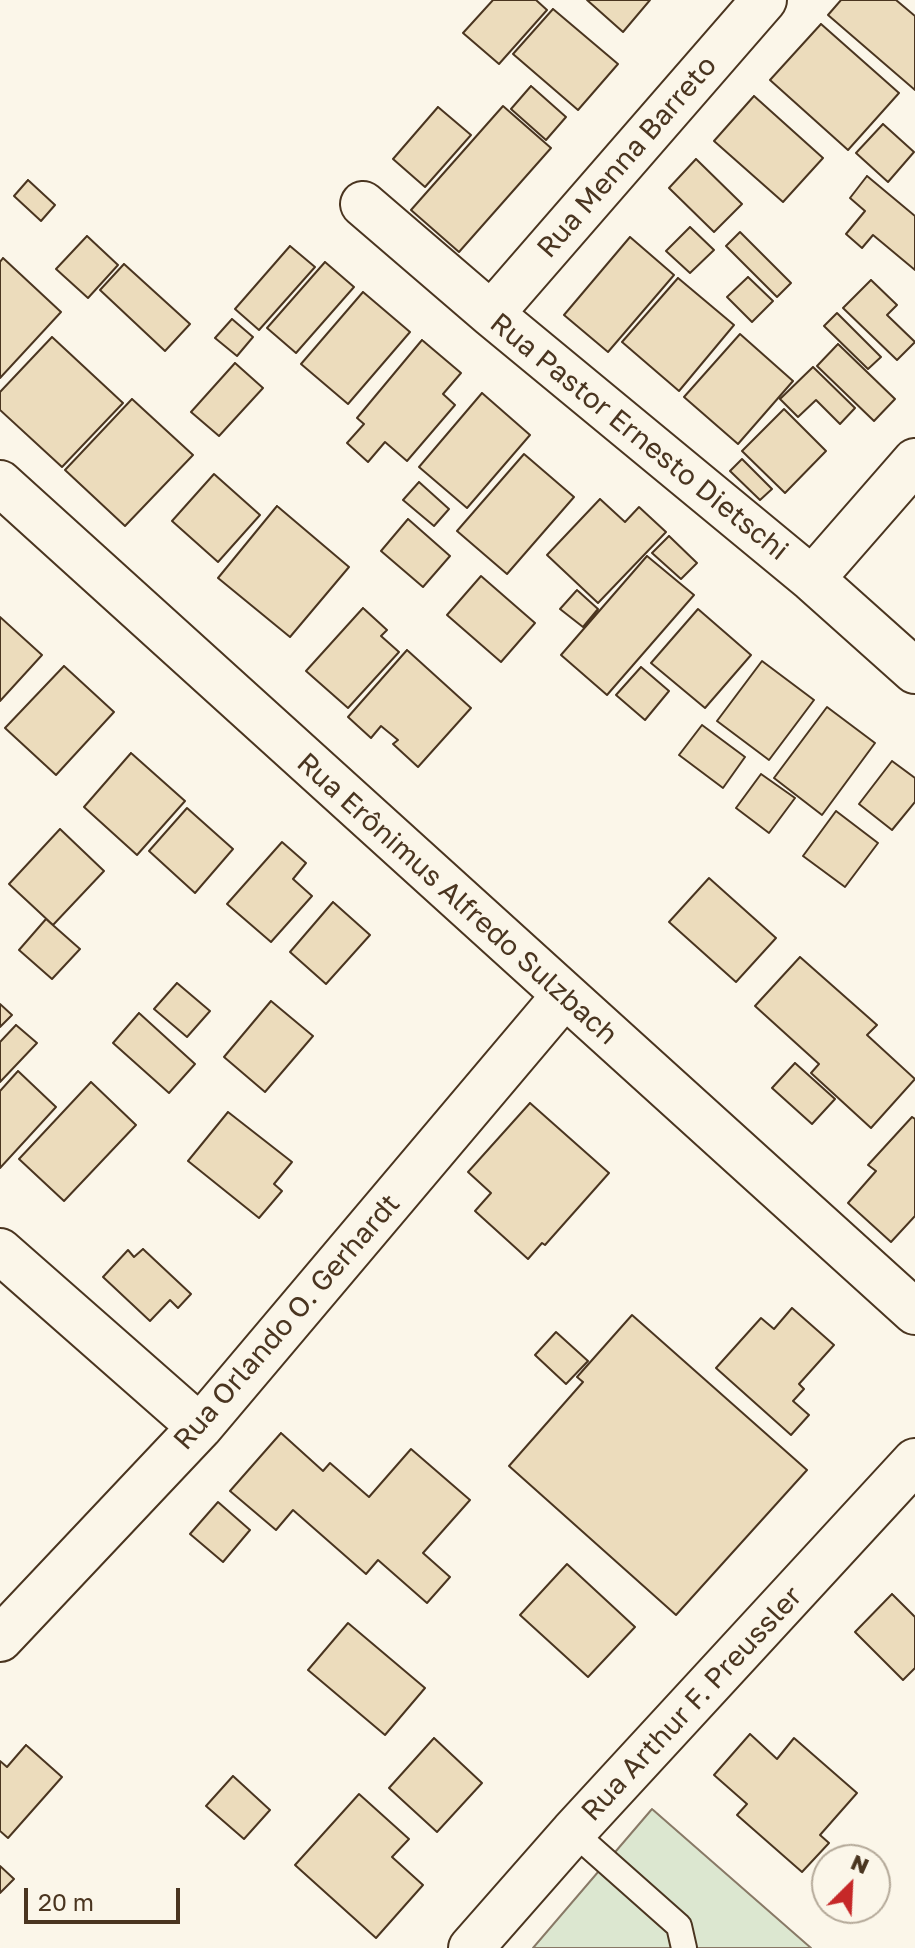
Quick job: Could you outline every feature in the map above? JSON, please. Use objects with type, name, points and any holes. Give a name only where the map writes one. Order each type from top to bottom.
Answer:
[{"type":"street","name":"Rua Menna Barreto","points":[[491,314],[764,0]]},
{"type":"street","name":"Rua Pastor Ernesto Dietschi","points":[[363,204],[812,579],[915,671]]},
{"type":"street","points":[[812,579],[915,461]]},
{"type":"street","name":"Rua Erônimus Alfredo Sulzbach","points":[[0,483],[915,1312]]},
{"type":"street","name":"Rua Orlando O. Gerhardt","points":[[0,1639],[200,1427],[564,996]]},
{"type":"street","points":[[0,1251],[200,1427]]},
{"type":"street","name":"Rua Arthur F. Preussler","points":[[471,1948],[573,1832],[915,1461]]},
{"type":"lane","points":[[573,1832],[679,1926],[684,1948]]},
{"type":"green space","points":[[652,1809],[811,1948],[533,1948]]},
{"type":"building","points":[[493,0],[536,0],[547,10],[499,64],[463,33]]},
{"type":"building","points":[[587,0],[650,0],[623,32]]},
{"type":"building","points":[[841,0],[896,0],[915,16],[915,90],[828,15]]},
{"type":"building","points":[[553,9],[618,64],[578,110],[513,54]]},
{"type":"building","points":[[821,24],[899,93],[848,150],[770,80]]},
{"type":"building","points":[[531,86],[566,117],[546,140],[511,109]]},
{"type":"building","points":[[754,96],[823,158],[783,202],[714,141]]},
{"type":"building","points":[[503,106],[551,148],[459,252],[411,210]]},
{"type":"building","points":[[438,107],[471,135],[425,187],[393,159]]},
{"type":"building","points":[[883,124],[914,152],[888,182],[856,153]]},
{"type":"building","points":[[696,159],[742,204],[714,232],[669,188]]},
{"type":"building","points":[[867,176],[915,216],[915,270],[873,235],[862,248],[846,234],[865,211],[850,198]]},
{"type":"building","points":[[28,180],[55,205],[41,221],[14,196]]},
{"type":"building","points":[[690,227],[714,250],[690,273],[666,251]]},
{"type":"building","points":[[740,232],[791,283],[777,297],[726,246]]},
{"type":"building","points":[[87,236],[118,265],[88,298],[56,269]]},
{"type":"building","points":[[630,237],[674,275],[608,352],[564,315]]},
{"type":"building","points":[[290,246],[315,267],[259,330],[235,309]]},
{"type":"building","points":[[3,258],[61,312],[0,378],[0,262]]},
{"type":"building","points":[[325,262],[354,287],[296,353],[267,328]]},
{"type":"building","points":[[124,264],[190,324],[165,351],[100,290]]},
{"type":"building","points":[[748,277],[773,301],[752,322],[727,297]]},
{"type":"building","points":[[678,278],[734,325],[679,391],[622,342]]},
{"type":"building","points":[[871,280],[897,305],[887,315],[915,342],[897,360],[843,308]]},
{"type":"building","points":[[363,292],[410,332],[348,404],[301,364]]},
{"type":"building","points":[[837,313],[881,357],[868,369],[824,326]]},
{"type":"building","points":[[232,319],[253,337],[237,356],[215,338]]},
{"type":"building","points":[[740,334],[793,381],[738,444],[684,397]]},
{"type":"building","points":[[52,337],[123,403],[62,467],[0,410],[0,392]]},
{"type":"building","points":[[422,340],[461,373],[443,394],[455,405],[407,461],[385,442],[368,462],[347,443],[364,424],[357,418]]},
{"type":"building","points":[[838,344],[895,399],[874,421],[817,366]]},
{"type":"building","points":[[235,363],[263,388],[219,436],[191,412]]},
{"type":"building","points":[[813,367],[855,408],[840,424],[816,400],[798,417],[780,399]]},
{"type":"building","points":[[482,393],[530,435],[467,508],[419,467]]},
{"type":"building","points":[[132,399],[193,455],[125,526],[65,470]]},
{"type":"building","points":[[784,409],[826,451],[785,493],[742,451]]},
{"type":"building","points":[[524,454],[574,497],[507,574],[457,531]]},
{"type":"building","points":[[742,459],[772,489],[760,500],[730,471]]},
{"type":"building","points":[[214,474],[260,515],[218,562],[172,521]]},
{"type":"building","points":[[419,482],[449,509],[434,526],[403,500]]},
{"type":"building","points":[[600,499],[625,522],[639,507],[666,532],[598,603],[547,555]]},
{"type":"building","points":[[277,506],[349,567],[290,637],[218,578]]},
{"type":"building","points":[[408,519],[450,556],[423,587],[381,551]]},
{"type":"building","points":[[669,536],[697,563],[681,579],[652,553]]},
{"type":"building","points":[[647,556],[694,595],[607,695],[561,655]]},
{"type":"building","points":[[481,576],[535,623],[501,662],[447,615]]},
{"type":"building","points":[[577,590],[598,609],[583,627],[560,609]]},
{"type":"building","points":[[363,608],[387,630],[381,636],[399,652],[348,708],[306,671]]},
{"type":"building","points":[[698,609],[751,655],[705,708],[651,663]]},
{"type":"building","points":[[0,617],[42,655],[0,701]]},
{"type":"building","points":[[407,650],[471,708],[418,767],[393,744],[398,740],[381,726],[371,738],[348,717]]},
{"type":"building","points":[[762,661],[814,700],[769,760],[717,721]]},
{"type":"building","points":[[64,666],[114,712],[56,775],[5,728]]},
{"type":"building","points":[[641,667],[669,691],[645,720],[616,695]]},
{"type":"building","points":[[827,707],[875,743],[822,815],[774,778]]},
{"type":"building","points":[[702,725],[745,757],[723,788],[679,755]]},
{"type":"building","points":[[131,753],[185,801],[137,855],[84,807]]},
{"type":"building","points":[[892,761],[915,778],[915,802],[892,830],[859,804]]},
{"type":"building","points":[[761,774],[795,798],[769,833],[736,808]]},
{"type":"building","points":[[187,808],[233,849],[195,893],[149,851]]},
{"type":"building","points":[[836,811],[878,843],[845,887],[803,856]]},
{"type":"building","points":[[60,829],[104,871],[53,925],[9,884]]},
{"type":"building","points":[[282,842],[306,863],[293,879],[312,896],[271,942],[227,904]]},
{"type":"building","points":[[709,878],[776,938],[736,982],[669,922]]},
{"type":"building","points":[[333,902],[370,935],[326,984],[290,952]]},
{"type":"building","points":[[46,919],[80,949],[52,979],[19,950]]},
{"type":"building","points":[[800,957],[877,1025],[867,1035],[915,1079],[871,1128],[811,1073],[819,1064],[755,1006]]},
{"type":"building","points":[[177,983],[210,1011],[187,1037],[154,1009]]},
{"type":"building","points":[[271,1001],[313,1036],[265,1092],[224,1057]]},
{"type":"building","points":[[0,1004],[12,1015],[0,1027]]},
{"type":"building","points":[[139,1013],[195,1064],[169,1093],[113,1043]]},
{"type":"building","points":[[16,1025],[37,1043],[0,1082],[0,1042]]},
{"type":"building","points":[[795,1063],[835,1099],[812,1124],[772,1088]]},
{"type":"building","points":[[18,1071],[56,1107],[0,1168],[0,1091]]},
{"type":"building","points":[[91,1082],[136,1125],[64,1201],[19,1159]]},
{"type":"building","points":[[530,1103],[609,1173],[545,1245],[542,1243],[528,1259],[475,1211],[491,1193],[468,1172]]},
{"type":"building","points":[[228,1112],[292,1162],[274,1184],[282,1191],[259,1218],[188,1161]]},
{"type":"building","points":[[912,1117],[915,1119],[915,1216],[891,1242],[848,1203],[876,1171],[868,1165]]},
{"type":"building","points":[[143,1249],[191,1294],[178,1308],[170,1300],[150,1321],[103,1277],[128,1250],[134,1257]]},
{"type":"building","points":[[792,1308],[834,1345],[799,1384],[804,1389],[793,1401],[809,1415],[791,1435],[716,1368],[761,1318],[774,1329]]},
{"type":"building","points":[[632,1315],[807,1470],[676,1615],[509,1466],[583,1382],[577,1377]]},
{"type":"building","points":[[556,1332],[588,1361],[566,1384],[535,1355]]},
{"type":"building","points":[[281,1433],[323,1471],[330,1463],[369,1497],[411,1449],[470,1500],[423,1553],[450,1577],[427,1603],[378,1560],[366,1574],[293,1510],[276,1530],[230,1491]]},
{"type":"building","points":[[218,1502],[250,1530],[223,1562],[190,1534]]},
{"type":"building","points":[[567,1564],[635,1627],[588,1677],[520,1615]]},
{"type":"building","points":[[892,1594],[915,1617],[915,1668],[903,1680],[855,1632]]},
{"type":"building","points":[[348,1623],[425,1688],[385,1735],[308,1670]]},
{"type":"building","points":[[750,1734],[777,1759],[794,1738],[857,1793],[820,1835],[829,1843],[811,1844],[811,1862],[802,1872],[737,1815],[747,1804],[714,1775]]},
{"type":"building","points":[[434,1738],[482,1783],[437,1832],[389,1788]]},
{"type":"building","points":[[26,1745],[62,1777],[8,1838],[0,1831],[0,1761],[7,1767]]},
{"type":"building","points":[[233,1776],[270,1810],[244,1839],[206,1806]]},
{"type":"building","points":[[359,1794],[409,1839],[392,1857],[423,1885],[376,1938],[295,1865]]},
{"type":"building","points":[[0,1866],[14,1879],[0,1893]]}]
